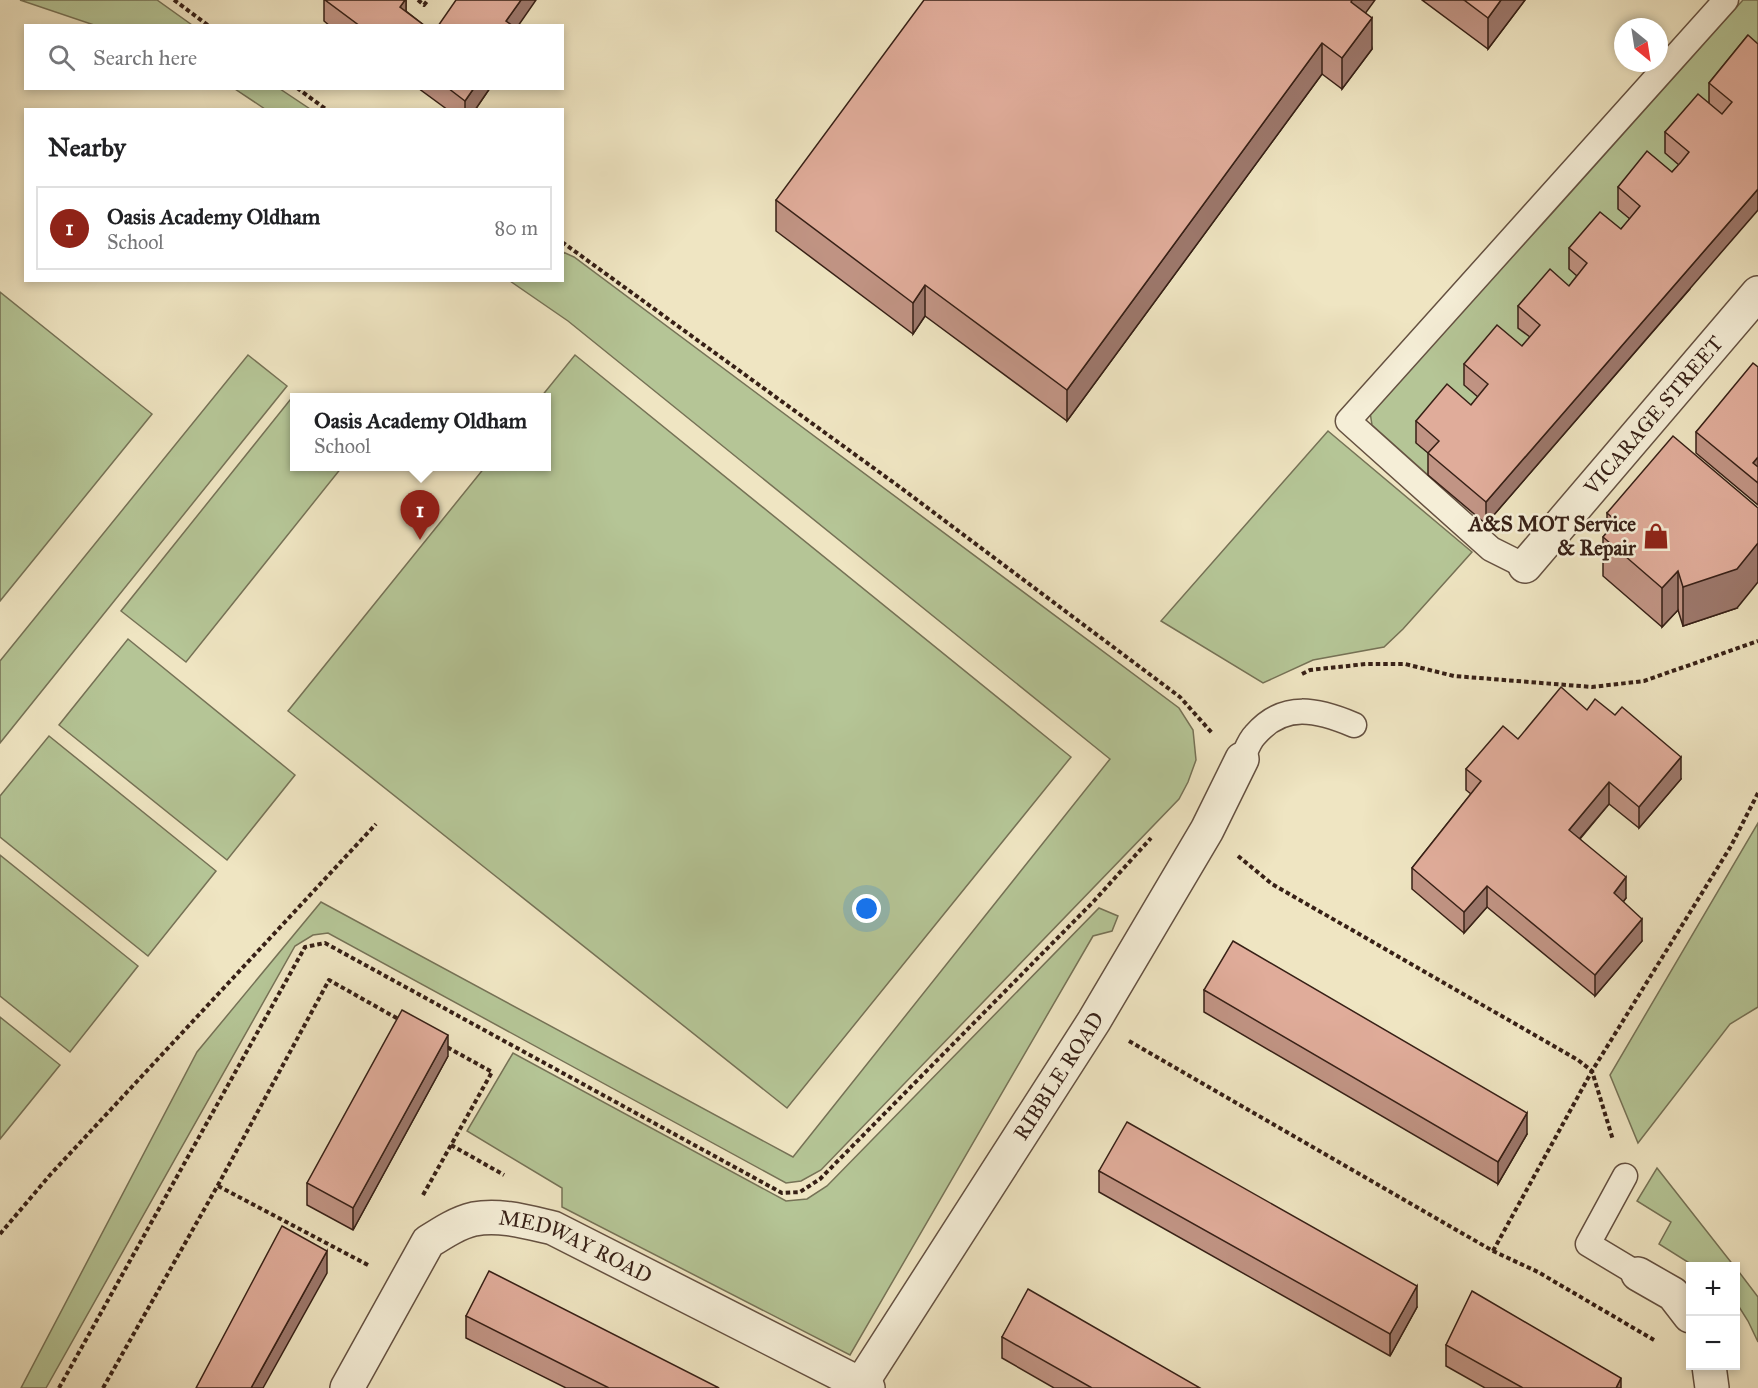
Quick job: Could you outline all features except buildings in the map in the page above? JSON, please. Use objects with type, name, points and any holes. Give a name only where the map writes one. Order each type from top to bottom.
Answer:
[{"type":"street","name":"VICARAGE STREET","points":[[1524,566],[1758,293]]},
{"type":"street","name":"RIBBLE ROAD","points":[[864,1386],[1095,1021],[1207,830],[1242,759]]},
{"type":"street","name":"MEDWAY ROAD","points":[[347,1388],[428,1242],[451,1228],[474,1219],[505,1217],[553,1228],[864,1386]]},
{"type":"street","points":[[1638,1274],[1673,1294],[1686,1311]]},
{"type":"street","points":[[1710,1370],[1712,1388]]},
{"type":"lane","points":[[1524,566],[1491,549],[1348,421],[1726,0]]},
{"type":"lane","points":[[1242,759],[1253,736],[1271,719],[1293,712],[1314,711],[1354,725]]},
{"type":"lane","points":[[1624,1176],[1588,1244],[1638,1274]]},
{"type":"path","points":[[174,0],[206,24]]},
{"type":"path","points":[[418,0],[424,6],[428,0]]},
{"type":"path","points":[[300,90],[324,108]]},
{"type":"path","points":[[564,243],[897,485],[1180,697],[1211,733],[1242,759]]},
{"type":"path","points":[[1300,675],[1310,670],[1366,664],[1405,664],[1454,676],[1592,687],[1644,681],[1758,641]]},
{"type":"path","points":[[1211,733],[1220,727]]},
{"type":"path","points":[[1493,1251],[1592,1071],[1731,846],[1758,793]]},
{"type":"path","points":[[0,1234],[58,1166],[376,824]]},
{"type":"path","points":[[1207,830],[1272,884],[1578,1060],[1592,1071],[1624,1176]]},
{"type":"path","points":[[59,1388],[306,947],[325,943],[782,1193],[800,1192],[820,1179],[1085,909],[1154,834]]},
{"type":"path","points":[[104,1388],[218,1185],[328,980],[400,1020]]},
{"type":"path","points":[[1095,1021],[1493,1251],[1538,1272],[1659,1343]]},
{"type":"path","points":[[418,1203],[492,1072],[441,1043]]},
{"type":"path","points":[[218,1185],[380,1271],[412,1270]]},
{"type":"green space","points":[[20,0],[157,0],[191,24],[91,24]]},
{"type":"green space","points":[[1743,0],[1758,0],[1758,65],[1689,173],[1587,285],[1540,346],[1488,405],[1416,442],[1439,462],[1428,475],[1372,425],[1370,412]]},
{"type":"green space","points":[[236,90],[282,90],[308,108],[264,108]]},
{"type":"green space","points":[[564,252],[574,257],[1179,708],[1193,730],[1196,760],[1188,782],[1179,799],[821,1170],[801,1181],[786,1183],[328,933],[313,935],[295,946],[46,1388],[21,1388],[197,1052],[321,902],[793,1157],[1110,759],[568,321],[511,282],[564,282]]},
{"type":"green space","points":[[0,292],[152,414],[0,601]]},
{"type":"green space","points":[[248,355],[287,386],[0,743],[0,661]]},
{"type":"green space","points":[[575,355],[1071,757],[787,1108],[288,711],[482,471],[551,471],[551,393],[544,393]]},
{"type":"green space","points":[[290,400],[290,471],[339,471],[186,662],[121,611]]},
{"type":"green space","points":[[1328,431],[1472,552],[1384,647],[1313,660],[1263,683],[1161,621]]},
{"type":"green space","points":[[128,639],[295,775],[227,860],[59,725]]},
{"type":"green space","points":[[49,736],[216,871],[148,956],[0,837],[0,796]]},
{"type":"green space","points":[[1758,823],[1758,1007],[1730,1024],[1638,1143],[1610,1075]]},
{"type":"green space","points":[[0,855],[138,966],[70,1052],[0,996]]},
{"type":"green space","points":[[1099,908],[1118,916],[1112,931],[1093,936],[850,1355],[562,1207],[562,1188],[467,1131],[513,1053],[786,1201],[807,1199],[827,1186]]},
{"type":"green space","points":[[0,1017],[60,1065],[0,1139]]},
{"type":"green space","points":[[1657,1168],[1731,1262],[1688,1262],[1659,1244],[1671,1222],[1637,1201]]},
{"type":"green space","points":[[1740,1273],[1758,1297],[1758,1342],[1740,1308]]},
{"type":"place","name":"A&S MOT Service & Repair","points":[[1656,536]]},
{"type":"place","name":"Oasis Academy Oldham","points":[[420,540]]}]
